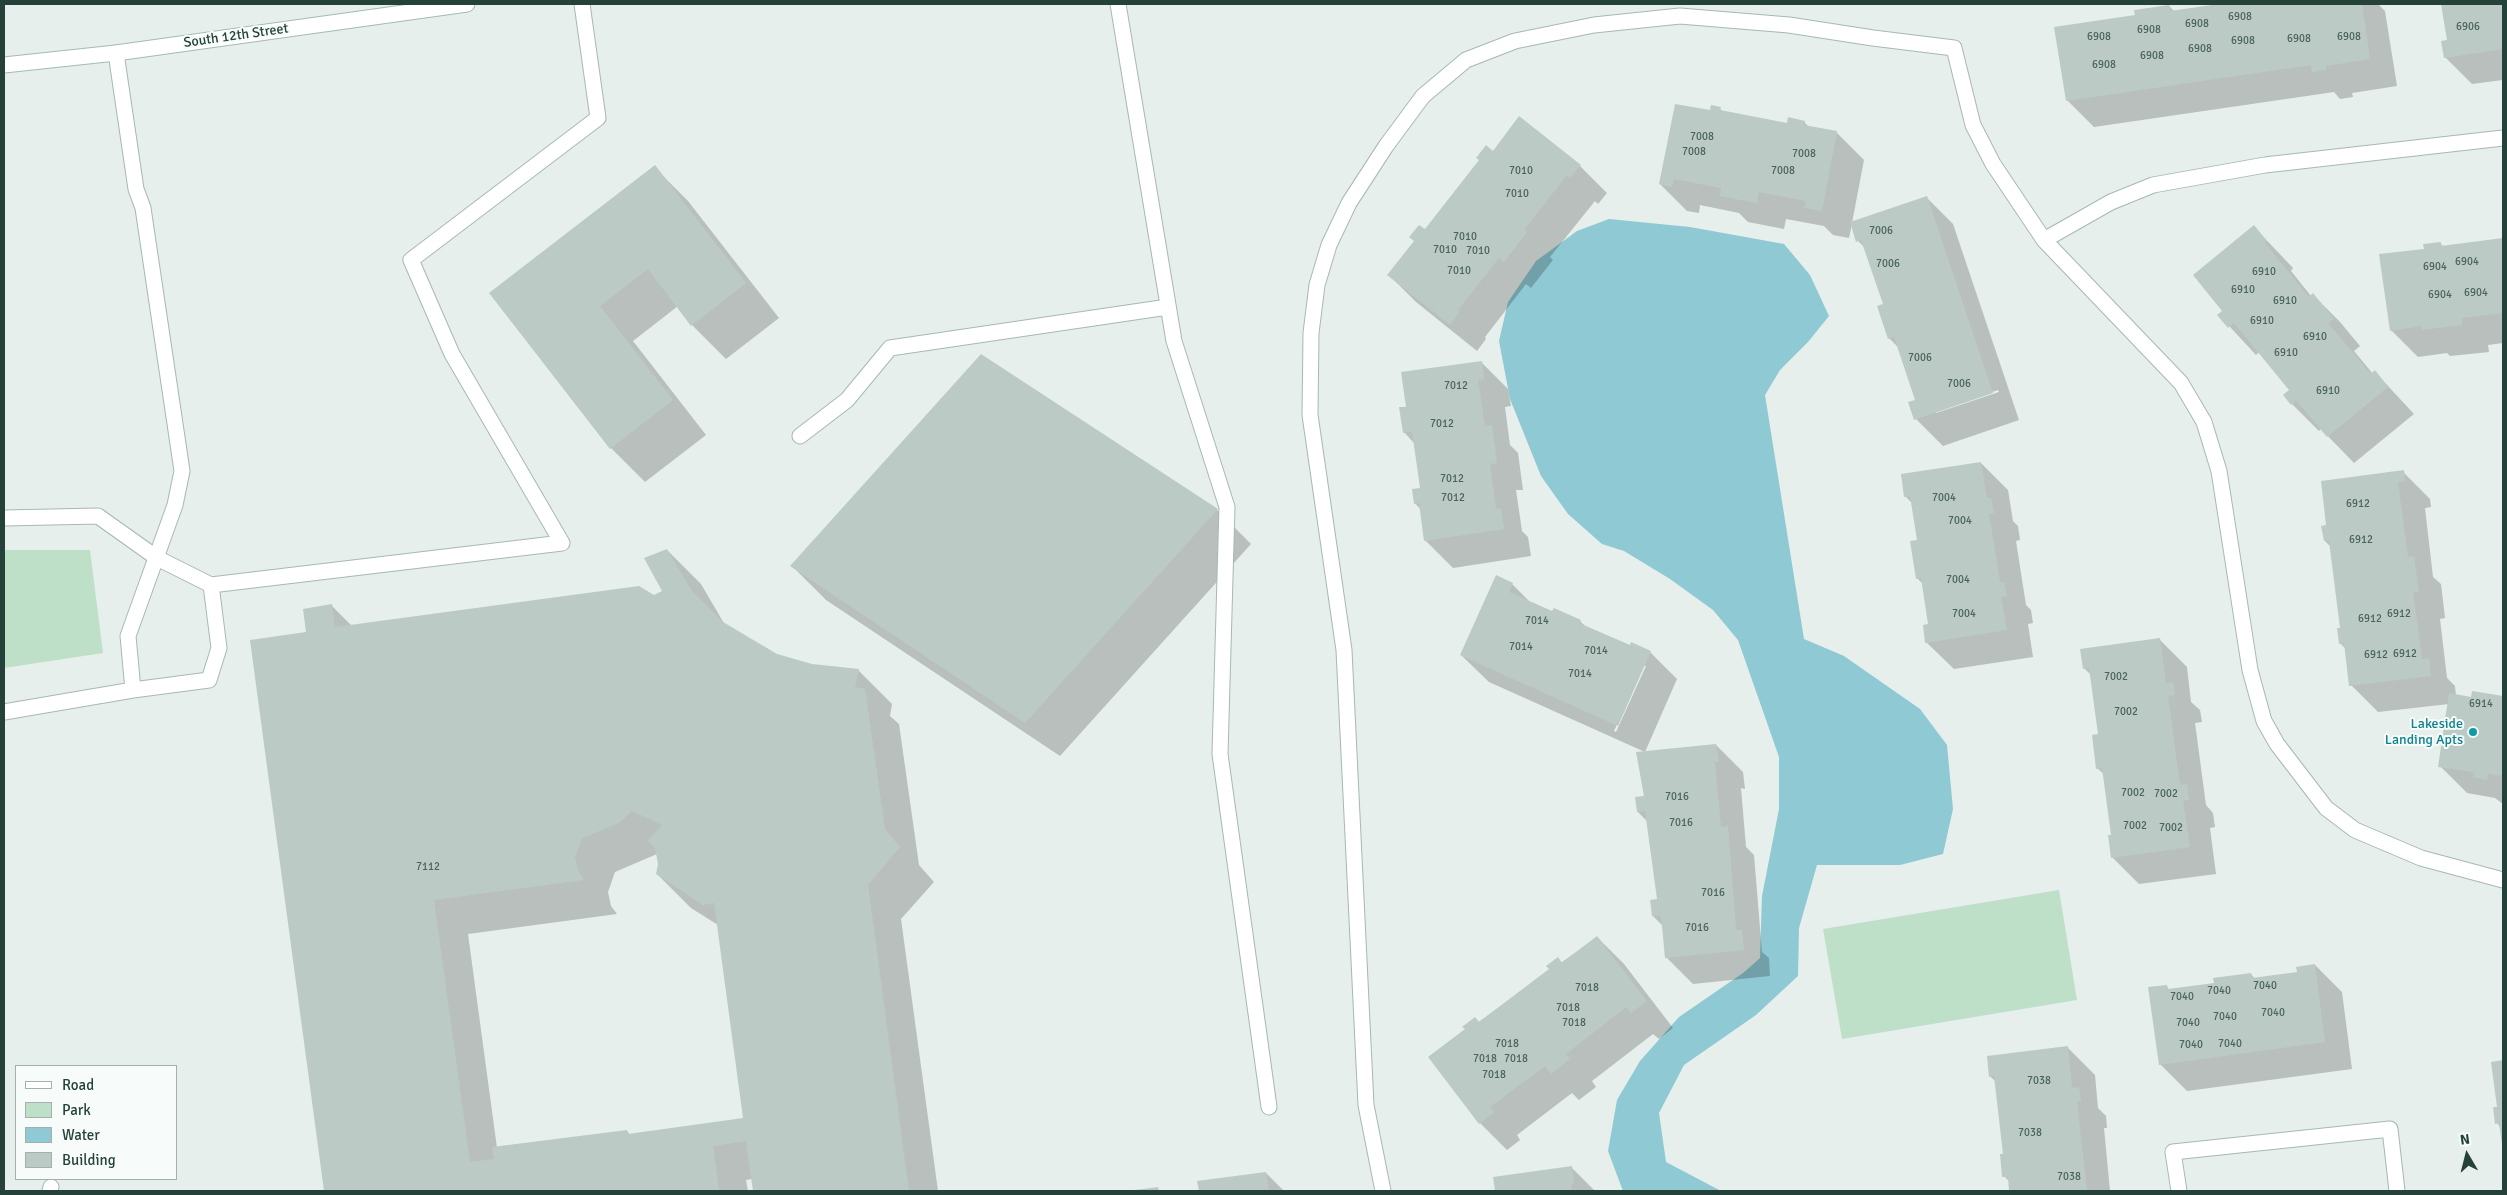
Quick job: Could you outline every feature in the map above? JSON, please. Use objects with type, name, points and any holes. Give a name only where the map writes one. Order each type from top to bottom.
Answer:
[{"type":"main road","name":"South 12th Street","points":[[4,65],[116,53],[467,4]]},
{"type":"main road","points":[[4,518],[98,516],[156,558],[211,585],[562,543],[452,354],[411,260],[598,118],[582,4]]},
{"type":"main road","points":[[1118,4],[1174,341],[1227,507],[1220,754],[1269,1107]]},
{"type":"main road","points":[[1383,1191],[1366,1105],[1344,650],[1310,415],[1311,333],[1317,285],[1329,245],[1345,211],[1386,146],[1423,96],[1466,60],[1515,41],[1594,25],[1680,16],[1789,25],[1954,48],[1972,125],[1992,164],[2044,240],[2181,383],[2204,422],[2219,471],[2250,670],[2264,721],[2277,744],[2326,808],[2355,830],[2421,858],[2503,880]]},
{"type":"main road","points":[[116,53],[136,189],[143,208],[182,471],[175,505],[128,636],[133,690]]},
{"type":"main road","points":[[2044,240],[2111,202],[2153,185],[2265,165],[2503,138]]},
{"type":"main road","points":[[800,436],[848,400],[890,348],[1168,307]]},
{"type":"main road","points":[[4,712],[133,690],[209,680],[219,648],[211,585]]},
{"type":"main road","points":[[2179,1191],[2173,1152],[2390,1129],[2397,1191]]},
{"type":"green space","points":[[4,550],[90,550],[103,653],[4,668]]},
{"type":"green space","points":[[2059,890],[2077,1000],[1842,1039],[1823,929]]},
{"type":"water","points":[[1609,219],[1690,227],[1784,244],[1810,275],[1829,316],[1808,342],[1780,370],[1765,395],[1804,639],[1844,656],[1920,709],[1947,745],[1953,809],[1943,854],[1900,865],[1817,865],[1799,928],[1798,976],[1756,1015],[1684,1065],[1659,1113],[1666,1162],[1721,1191],[1623,1191],[1608,1151],[1617,1100],[1640,1061],[1679,1017],[1743,973],[1760,958],[1762,896],[1779,809],[1779,757],[1738,640],[1713,610],[1670,579],[1624,551],[1602,544],[1568,514],[1541,476],[1510,399],[1499,341],[1508,302],[1536,261],[1577,231]]},
{"type":"building","points":[[2219,4],[2362,4],[2370,59],[2326,66],[2326,70],[2312,72],[2311,65],[2066,101],[2054,27],[2135,15],[2134,10],[2169,5],[2170,11]]},
{"type":"building","points":[[2441,4],[2503,4],[2503,49],[2444,58],[2441,41],[2447,40]]},
{"type":"building","points":[[1675,104],[1710,110],[1711,105],[1721,107],[1720,110],[1787,123],[1788,117],[1805,121],[1804,125],[1837,131],[1822,211],[1804,208],[1806,201],[1759,192],[1757,203],[1720,196],[1721,188],[1674,179],[1672,187],[1659,184]]},
{"type":"building","points":[[1519,116],[1581,165],[1570,178],[1567,175],[1524,230],[1527,232],[1504,262],[1499,258],[1458,310],[1460,311],[1450,325],[1387,275],[1414,241],[1409,237],[1419,225],[1425,229],[1479,160],[1476,158],[1486,145],[1493,151]]},
{"type":"building","points":[[655,165],[746,283],[691,326],[648,269],[600,306],[673,400],[610,449],[489,293]]},
{"type":"building","points":[[1927,196],[1993,393],[1914,420],[1908,402],[1915,400],[1894,337],[1888,339],[1877,306],[1883,304],[1861,240],[1856,242],[1850,222]]},
{"type":"building","points":[[2254,225],[2267,241],[2265,243],[2309,297],[2313,293],[2334,319],[2328,323],[2371,374],[2375,370],[2388,387],[2327,437],[2296,400],[2291,405],[2283,395],[2289,390],[2234,323],[2228,328],[2217,315],[2222,311],[2193,275]]},
{"type":"building","points":[[2503,238],[2503,313],[2462,318],[2462,325],[2422,330],[2421,326],[2390,331],[2379,254],[2424,249],[2423,244],[2441,242],[2441,246]]},
{"type":"building","points":[[981,354],[1218,509],[1025,723],[790,566]]},
{"type":"building","points":[[1482,361],[1484,379],[1478,380],[1485,426],[1492,425],[1497,463],[1490,464],[1496,509],[1501,508],[1504,529],[1424,541],[1419,503],[1414,504],[1412,489],[1420,488],[1412,431],[1403,433],[1399,407],[1406,407],[1401,372]]},
{"type":"building","points":[[1981,462],[1987,498],[1991,498],[1994,513],[1989,514],[2000,582],[2004,582],[2007,596],[2001,597],[2007,630],[1925,643],[1923,625],[1928,624],[1921,578],[1916,579],[1910,541],[1917,540],[1910,496],[1904,497],[1901,474]]},
{"type":"building","points":[[2404,470],[2405,481],[2398,482],[2408,557],[2414,556],[2419,592],[2413,592],[2422,659],[2429,658],[2431,676],[2349,686],[2344,643],[2339,644],[2337,628],[2340,628],[2329,541],[2324,541],[2321,526],[2326,525],[2321,481]]},
{"type":"building","points":[[667,549],[692,591],[723,622],[777,654],[812,664],[859,669],[855,687],[865,689],[885,829],[900,847],[868,885],[909,1191],[753,1191],[746,1141],[713,1146],[719,1191],[324,1191],[250,640],[306,632],[303,609],[332,604],[335,627],[639,586],[654,595],[662,591],[644,558]],"holes":[[[632,811],[662,825],[648,841],[655,848],[658,864],[656,874],[703,905],[714,903],[743,1118],[628,1134],[627,1130],[492,1147],[494,1159],[470,1162],[434,900],[584,880],[578,870],[575,857],[582,838],[619,823]]]},
{"type":"building","points":[[1496,575],[1513,583],[1509,592],[1552,611],[1554,608],[1581,620],[1579,623],[1630,645],[1631,642],[1651,651],[1618,726],[1460,655]]},
{"type":"building","points":[[2160,638],[2166,683],[2173,682],[2175,695],[2168,696],[2180,785],[2187,784],[2189,800],[2183,801],[2190,847],[2111,858],[2108,835],[2111,835],[2102,768],[2096,769],[2092,735],[2098,734],[2089,668],[2083,669],[2080,649]]},
{"type":"building","name":"Lakeside Landing Apts","points":[[2472,691],[2503,696],[2503,776],[2488,774],[2487,780],[2473,777],[2474,772],[2438,767],[2449,693],[2471,697]]},
{"type":"building","points":[[1716,744],[1719,762],[1715,762],[1721,827],[1728,826],[1736,930],[1742,930],[1744,950],[1665,958],[1661,916],[1652,916],[1650,900],[1657,899],[1645,811],[1637,812],[1635,797],[1644,796],[1636,752]]},
{"type":"building","points":[[1597,936],[1647,1001],[1631,1013],[1626,1007],[1566,1054],[1570,1059],[1551,1074],[1545,1066],[1490,1107],[1494,1112],[1479,1124],[1428,1057],[1465,1029],[1462,1027],[1475,1017],[1479,1022],[1549,969],[1546,966],[1558,957],[1562,963]]},
{"type":"building","points":[[2315,964],[2325,1042],[2159,1065],[2148,987],[2167,985],[2168,989],[2214,983],[2213,978],[2251,973],[2252,978],[2297,972],[2296,967]]},
{"type":"building","points":[[2068,1046],[2072,1088],[2079,1087],[2081,1101],[2077,1102],[2087,1191],[2009,1191],[2008,1177],[2002,1177],[2000,1154],[2003,1154],[1994,1076],[1989,1077],[1987,1056]]},
{"type":"building","points":[[2503,1060],[2502,1144],[2499,1123],[2495,1124],[2493,1107],[2497,1107],[2491,1062]]},
{"type":"building","points":[[1572,1166],[1574,1184],[1571,1185],[1572,1191],[1495,1191],[1493,1177]]},
{"type":"building","points":[[1266,1172],[1269,1191],[1199,1191],[1197,1181]]},
{"type":"building","points":[[1158,1187],[1159,1191],[1135,1191],[1135,1190]]},
{"type":"place","name":"Lakeside Landing Apts","points":[[2473,732]]}]
